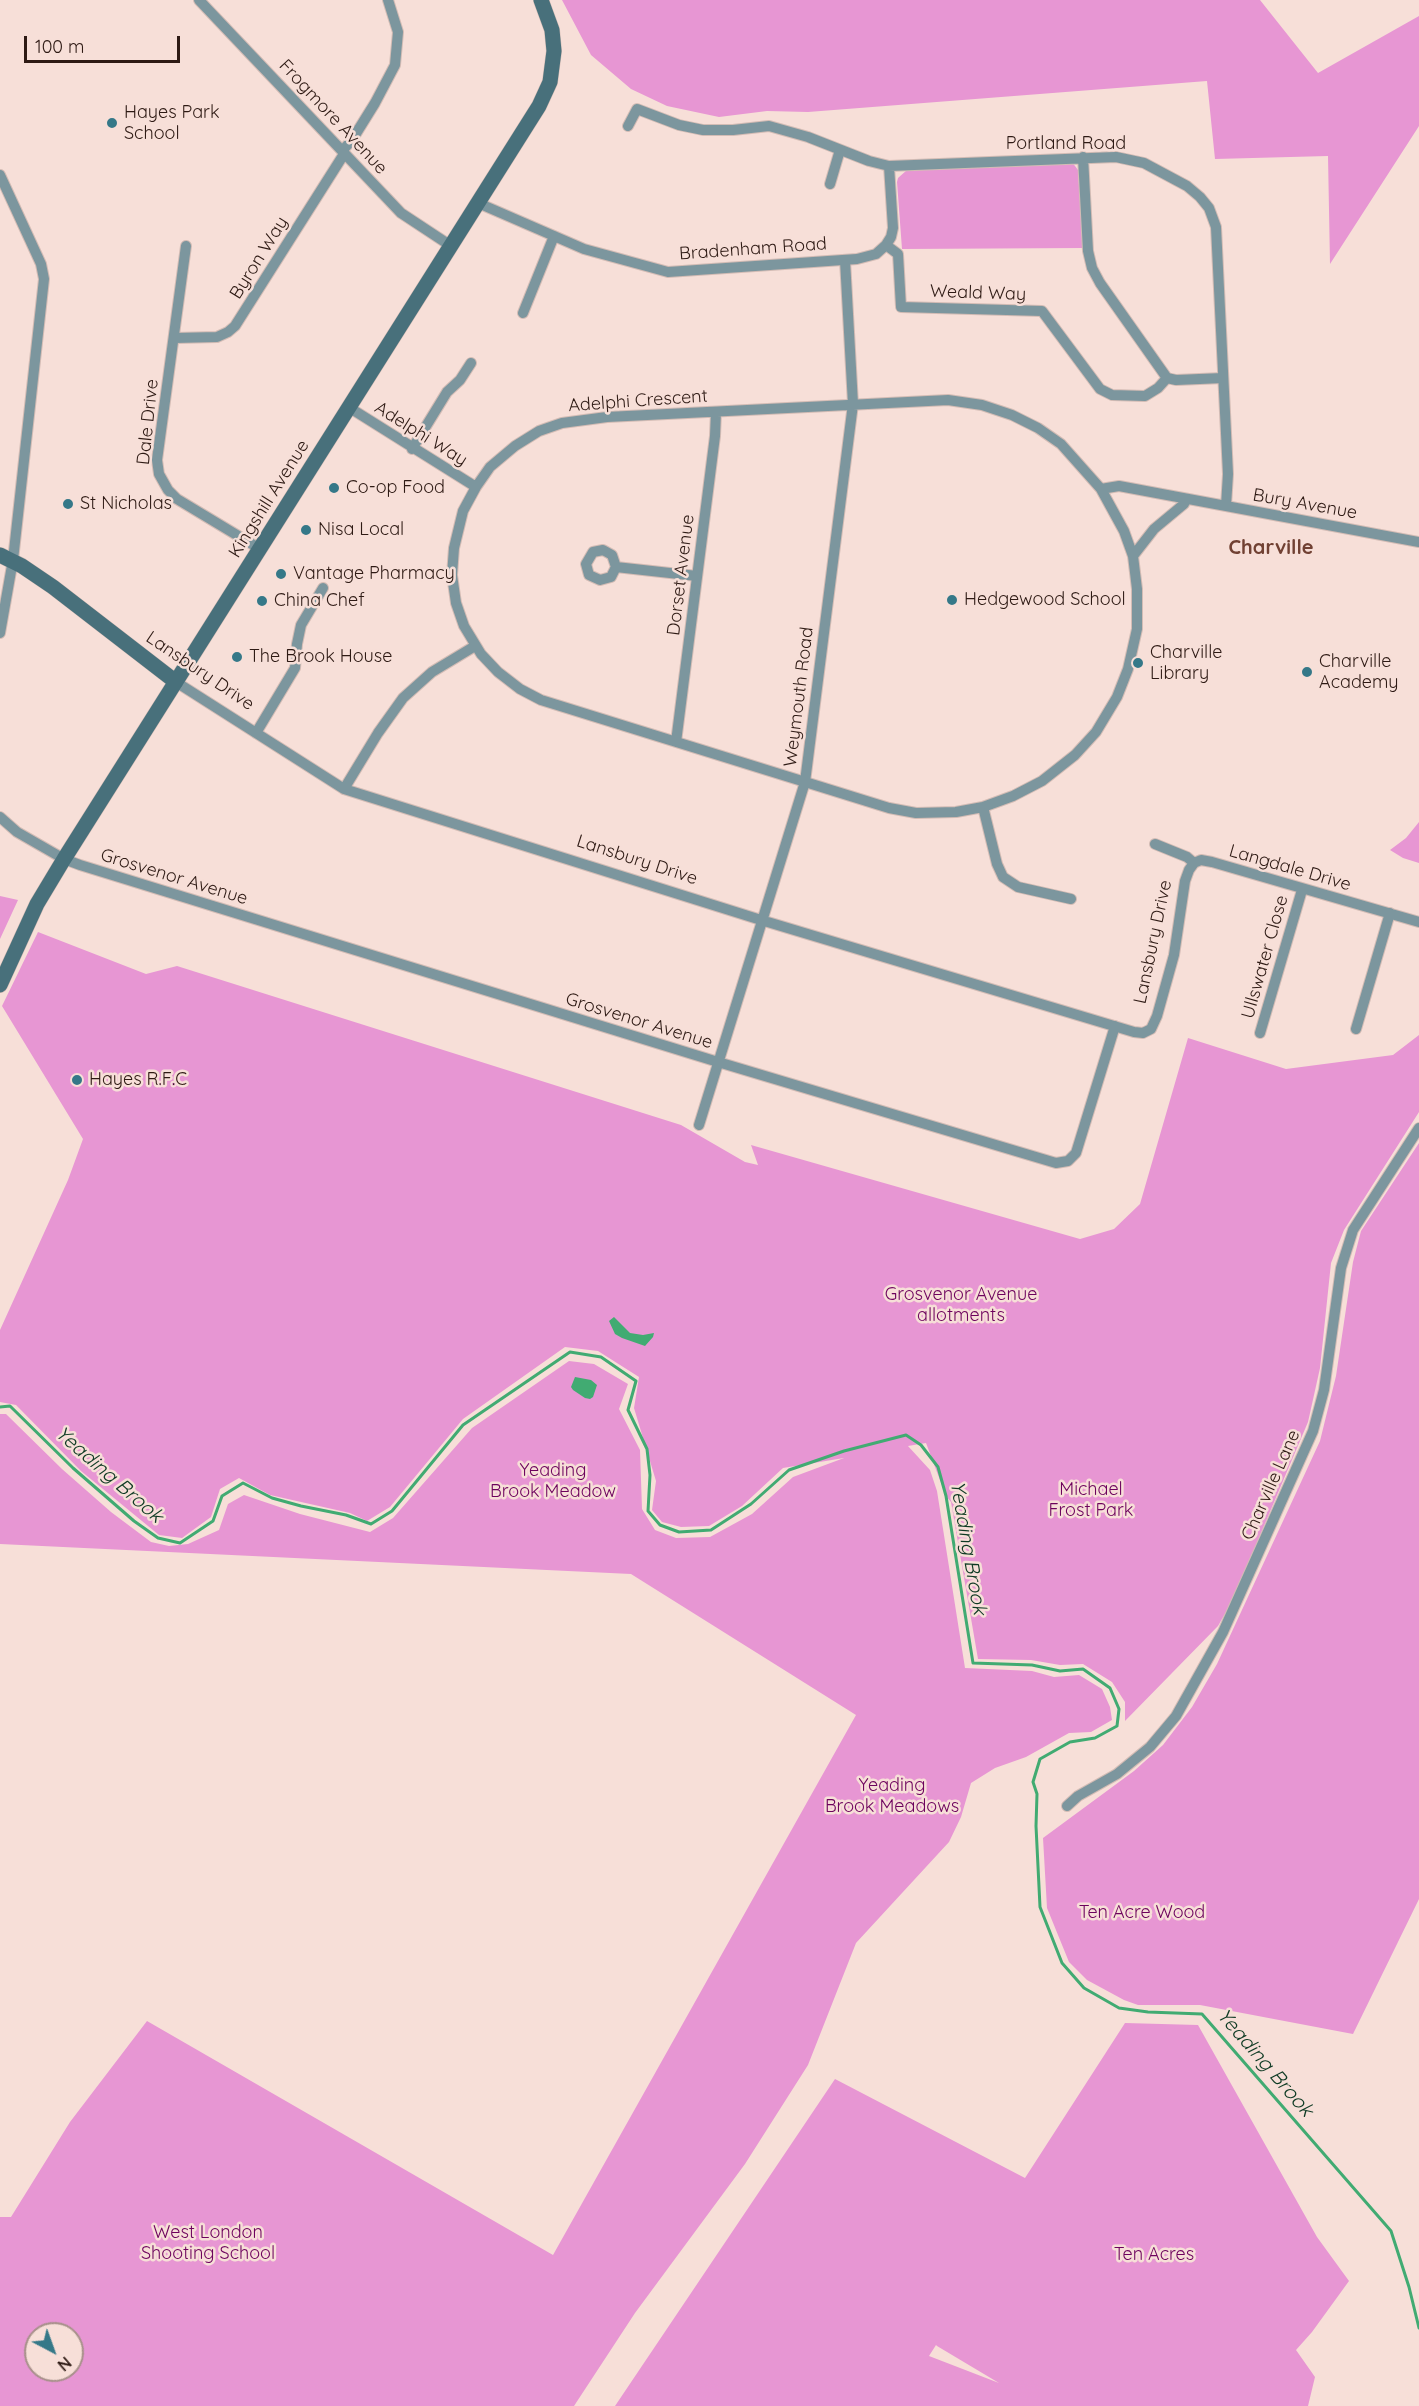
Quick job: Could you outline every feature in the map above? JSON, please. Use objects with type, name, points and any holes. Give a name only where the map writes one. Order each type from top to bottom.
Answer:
[{"type":"street","name":"Frogmore Avenue","points":[[199,0],[401,213],[452,246]]},
{"type":"street","name":"Byron Way","points":[[175,338],[217,337],[235,326],[387,85],[395,65],[398,32],[388,0]]},
{"type":"street","name":"Kingshill Avenue","points":[[0,985],[37,904],[64,859],[452,246],[545,93],[553,62],[552,30],[541,0]]},
{"type":"street","name":"Portland Road","points":[[628,126],[637,109],[679,125],[703,130],[778,127],[869,161],[889,166],[1116,157],[1144,163],[1186,186],[1209,208],[1216,227],[1228,474],[1226,506]]},
{"type":"street","points":[[830,184],[840,150]]},
{"type":"street","points":[[1083,157],[1088,251],[1092,268],[1100,283],[1167,378],[1176,380],[1223,378]]},
{"type":"street","points":[[886,245],[893,228],[889,166]]},
{"type":"street","points":[[0,175],[41,264],[44,279],[6,558],[0,633]]},
{"type":"street","name":"Bradenham Road","points":[[478,203],[554,236],[619,260],[668,272],[845,260],[870,256],[886,245]]},
{"type":"street","points":[[523,313],[554,236]]},
{"type":"street","name":"Weald Way","points":[[886,245],[898,254],[901,307],[1042,311],[1100,389],[1105,392],[1119,397],[1144,396],[1158,388],[1167,378]]},
{"type":"street","name":"Dale Drive","points":[[186,246],[157,459],[160,479],[184,505],[260,549]]},
{"type":"street","name":"Weymouth Road","points":[[699,1125],[805,782],[853,404],[845,260]]},
{"type":"street","points":[[412,449],[447,392],[460,380],[471,363]]},
{"type":"street","name":"Adelphi Crescent","points":[[948,400],[998,410],[1026,421],[1061,444],[1101,489],[1124,531],[1133,556],[1137,589],[1137,629],[1128,669],[1112,707],[1084,745],[1054,772],[1013,796],[983,807],[940,813],[916,813],[889,808],[554,705],[531,695],[498,672],[475,646],[459,615],[452,575],[458,523],[476,487],[490,467],[514,446],[551,426],[607,417],[716,412],[948,400]]},
{"type":"street","name":"Adelphi Way","points":[[350,408],[412,449],[476,487]]},
{"type":"street","name":"Dorset Avenue","points":[[676,742],[715,436],[716,412]]},
{"type":"street","name":"Bury Avenue","points":[[1101,489],[1119,486],[1419,542]]},
{"type":"street","points":[[1133,556],[1154,529],[1184,504],[1186,499]]},
{"type":"street","name":"Lansbury Drive","points":[[6,558],[52,587],[176,682],[344,789],[762,920],[1115,1026],[1143,1033],[1154,1025],[1174,955],[1185,881],[1194,863]]},
{"type":"street","points":[[616,567],[697,576]]},
{"type":"street","points":[[256,733],[295,668],[301,625],[323,588]]},
{"type":"street","points":[[344,789],[378,733],[403,698],[432,672],[475,646]]},
{"type":"street","points":[[983,807],[997,864],[1003,877],[1018,887],[1071,899]]},
{"type":"street","name":"Grosvenor Avenue","points":[[0,817],[17,832],[64,859],[718,1062],[1048,1161],[1064,1163],[1076,1153],[1115,1026]]},
{"type":"street","name":"Langdale Drive","points":[[1155,844],[1187,857],[1194,863],[1212,862],[1302,890],[1419,922]]},
{"type":"street","name":"Ullswater Close","points":[[1260,1033],[1302,890]]},
{"type":"street","points":[[1356,1029],[1390,913]]},
{"type":"street","name":"Charville Lane","points":[[1067,1806],[1117,1774],[1150,1747],[1176,1716],[1223,1632],[1313,1431],[1324,1390],[1341,1269],[1353,1230],[1419,1128]]},
{"type":"green space","points":[[562,0],[1260,0],[1318,73],[1419,16],[1419,126],[1330,264],[1328,156],[1215,159],[1207,81],[808,112],[767,111],[719,117],[667,106],[631,89],[591,55]]},
{"type":"green space","points":[[1072,162],[1078,170],[1083,248],[902,249],[897,182],[907,170]]},
{"type":"green space","points":[[1419,822],[1419,863],[1403,858],[1390,850],[1406,838]]},
{"type":"green space","points":[[0,896],[18,900],[0,939]]},
{"type":"green space","points":[[38,932],[146,974],[177,966],[681,1125],[745,1162],[758,1165],[751,1145],[1080,1239],[1114,1229],[1140,1204],[1188,1038],[1286,1069],[1393,1055],[1419,1035],[1419,1112],[1344,1230],[1331,1263],[1320,1368],[1308,1422],[1258,1540],[1247,1575],[1218,1626],[1125,1721],[1125,1702],[1112,1682],[1083,1664],[1060,1665],[1031,1660],[978,1659],[951,1502],[946,1496],[926,1443],[908,1446],[930,1470],[937,1491],[965,1668],[1032,1671],[1054,1677],[1079,1675],[1102,1689],[1110,1707],[1112,1720],[1091,1732],[1069,1733],[1026,1757],[995,1768],[971,1783],[961,1817],[949,1842],[856,1943],[808,2065],[745,2164],[635,2313],[574,2406],[0,2406],[0,2217],[11,2217],[70,2122],[147,2021],[553,2255],[856,1715],[631,1574],[0,1544],[0,1414],[6,1414],[62,1469],[111,1512],[151,1542],[169,1546],[188,1544],[219,1530],[228,1504],[244,1495],[300,1514],[370,1532],[393,1518],[472,1428],[569,1361],[594,1364],[628,1384],[619,1409],[640,1450],[642,1509],[655,1530],[676,1538],[710,1537],[752,1514],[793,1477],[844,1458],[783,1468],[742,1506],[709,1526],[681,1527],[662,1522],[652,1510],[656,1481],[634,1408],[639,1377],[598,1351],[565,1347],[463,1419],[390,1507],[367,1521],[350,1513],[270,1495],[239,1478],[220,1489],[211,1517],[182,1538],[159,1535],[81,1471],[16,1405],[0,1402],[0,1330],[68,1180],[83,1139],[2,1006]]},
{"type":"green space","name":"Ten Acre Wood","points":[[1419,1143],[1419,1899],[1353,2034],[1200,2005],[1138,2005],[1087,1980],[1069,1962],[1047,1908],[1043,1838],[1134,1771],[1163,1745],[1192,1707],[1217,1664],[1320,1441],[1336,1376],[1353,1262],[1361,1231]]},
{"type":"green space","name":"Ten Acres","points":[[1125,2023],[1198,2025],[1317,2237],[1349,2281],[1296,2350],[1315,2377],[1308,2406],[615,2406],[835,2079],[1025,2178]],"holes":[[[936,2345],[999,2383],[929,2356]]]},
{"type":"shaded area","points":[[614,1317],[630,1333],[643,1335],[654,1333],[653,1337],[645,1346],[622,1338],[615,1334],[609,1321]]},
{"type":"shaded area","points":[[575,1377],[591,1380],[597,1385],[593,1397],[585,1398],[573,1390],[571,1387]]},
{"type":"waterway","name":"Yeading Brook","points":[[0,1407],[10,1406],[73,1468],[134,1521],[158,1538],[180,1543],[213,1521],[222,1496],[243,1483],[272,1498],[346,1515],[371,1524],[392,1511],[463,1425],[570,1352],[601,1357],[636,1381],[628,1410],[647,1449],[650,1475],[648,1511],[660,1525],[679,1532],[711,1530],[751,1504],[789,1470],[844,1451],[906,1435],[921,1445],[938,1467],[946,1496],[973,1663],[1032,1665],[1060,1671],[1083,1669],[1110,1688],[1119,1709],[1117,1726],[1095,1738],[1070,1742],[1040,1759],[1033,1782],[1037,1794],[1036,1826],[1040,1907],[1062,1963],[1084,1988],[1119,2008],[1148,2012],[1202,2014],[1391,2231],[1419,2328]]},
{"type":"place","name":"Hayes Park School","points":[[112,123]]},
{"type":"place","name":"Co-op Food","points":[[334,488]]},
{"type":"place","name":"St Nicholas","points":[[68,504]]},
{"type":"place","name":"Nisa Local","points":[[306,530]]},
{"type":"place","name":"Vantage Pharmacy","points":[[281,574]]},
{"type":"place","name":"Hedgewood School","points":[[952,600]]},
{"type":"place","name":"China Chef","points":[[262,601]]},
{"type":"place","name":"The Brook House","points":[[237,657]]},
{"type":"place","name":"Charville Library","points":[[1138,663]]},
{"type":"place","name":"Charville Academy","points":[[1307,672]]},
{"type":"place","name":"Hayes R.F.C","points":[[77,1080]]},
{"type":"district","name":"Charville","points":[[1271,548]]},
{"type":"park label","name":"Grosvenor Avenue allotments","points":[[961,1305]]},
{"type":"park label","name":"Yeading Brook Meadow","points":[[553,1481]]},
{"type":"park label","name":"Michael Frost Park","points":[[1091,1500]]},
{"type":"park label","name":"Yeading Brook Meadows","points":[[892,1796]]},
{"type":"park label","name":"West London Shooting School","points":[[208,2243]]}]
